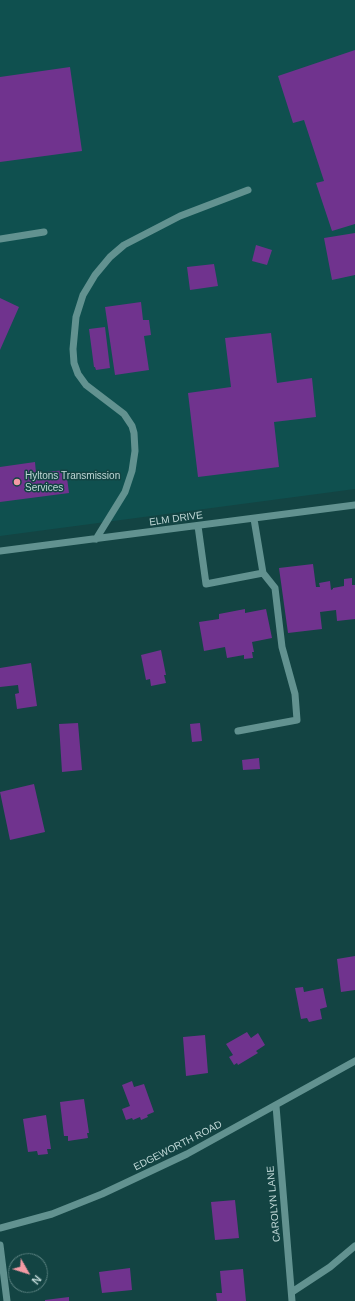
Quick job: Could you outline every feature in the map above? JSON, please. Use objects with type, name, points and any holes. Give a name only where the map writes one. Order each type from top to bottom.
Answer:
[{"type":"street","points":[[96,539],[125,492],[132,471],[135,450],[132,426],[124,414],[86,385],[78,374],[74,364],[73,349],[76,317],[83,295],[95,275],[110,257],[124,245],[180,216],[248,190]]},
{"type":"street","points":[[0,239],[44,232]]},
{"type":"street","name":"ELM DRIVE","points":[[0,552],[355,506]]},
{"type":"street","points":[[238,731],[297,720],[295,694],[282,647],[275,588],[263,573],[254,519]]},
{"type":"street","points":[[198,526],[206,584],[263,573]]},
{"type":"street","name":"EDGEWORTH ROAD","points":[[0,1228],[52,1214],[102,1194],[187,1154],[355,1061]]},
{"type":"street","name":"CAROLYN LANE","points":[[276,1106],[292,1301]]},
{"type":"street","points":[[0,1245],[7,1301]]},
{"type":"street","points":[[292,1292],[330,1267],[355,1246]]},
{"type":"shaded area","points":[[0,0],[355,0],[355,489],[0,536]]},
{"type":"building","points":[[355,50],[355,224],[332,231],[316,183],[324,181],[304,120],[293,123],[278,76]]},
{"type":"building","points":[[70,67],[82,151],[0,162],[0,77]]},
{"type":"building","points":[[355,233],[355,275],[332,280],[324,238]]},
{"type":"building","points":[[256,245],[272,250],[267,265],[252,261]]},
{"type":"building","points":[[214,264],[218,286],[190,290],[187,267]]},
{"type":"building","points":[[0,298],[19,307],[0,350]]},
{"type":"building","points":[[141,302],[143,320],[149,320],[151,335],[144,336],[149,370],[115,375],[105,307]]},
{"type":"building","points":[[105,327],[110,368],[96,370],[94,367],[89,329]]},
{"type":"building","points":[[271,333],[277,383],[312,378],[316,417],[274,422],[279,467],[198,477],[188,393],[231,387],[225,338]]},
{"type":"building","points":[[35,462],[36,473],[66,470],[69,493],[0,502],[0,467]]},
{"type":"building","points":[[313,564],[316,587],[320,587],[319,583],[330,581],[331,590],[333,588],[344,586],[344,579],[352,578],[352,585],[355,585],[355,619],[337,621],[336,610],[320,612],[322,629],[288,633],[279,568]]},
{"type":"building","points":[[245,609],[245,613],[266,609],[272,638],[252,642],[254,652],[252,652],[253,658],[244,659],[244,655],[227,658],[225,647],[204,651],[199,622],[219,619],[219,614]]},
{"type":"building","points":[[161,650],[166,683],[151,686],[150,679],[146,680],[141,655]]},
{"type":"building","points":[[31,663],[37,706],[17,709],[15,694],[19,693],[18,685],[0,687],[0,668]]},
{"type":"building","points":[[78,723],[82,770],[62,772],[59,724]]},
{"type":"building","points":[[200,723],[202,741],[192,742],[190,724]]},
{"type":"building","points":[[259,758],[260,769],[243,770],[242,760]]},
{"type":"building","points":[[34,784],[45,832],[10,840],[0,792]]},
{"type":"building","points":[[355,956],[355,990],[341,992],[337,959]]},
{"type":"building","points":[[303,987],[304,992],[323,988],[327,1007],[320,1009],[322,1019],[309,1022],[307,1018],[301,1019],[295,988]]},
{"type":"building","points":[[247,1032],[251,1038],[258,1033],[265,1045],[256,1051],[258,1053],[238,1065],[237,1063],[234,1065],[229,1057],[233,1055],[226,1044]]},
{"type":"building","points":[[205,1035],[208,1073],[186,1076],[183,1037]]},
{"type":"building","points":[[132,1081],[134,1087],[144,1084],[154,1112],[141,1120],[140,1117],[133,1120],[132,1118],[126,1120],[122,1109],[130,1106],[122,1085]]},
{"type":"building","points":[[84,1099],[89,1133],[87,1133],[88,1138],[68,1141],[68,1136],[64,1136],[60,1102]]},
{"type":"building","points":[[46,1115],[51,1149],[47,1149],[48,1154],[38,1155],[37,1151],[28,1152],[23,1119]]},
{"type":"building","points":[[235,1200],[239,1238],[215,1240],[211,1202]]},
{"type":"building","points":[[130,1268],[132,1290],[102,1293],[99,1272]]},
{"type":"building","points":[[243,1269],[246,1301],[217,1301],[216,1293],[222,1293],[220,1271]]},
{"type":"building","points":[[69,1297],[69,1301],[45,1301],[45,1300]]},
{"type":"place","name":"Hyltons Transmission Services","points":[[17,482]]}]
